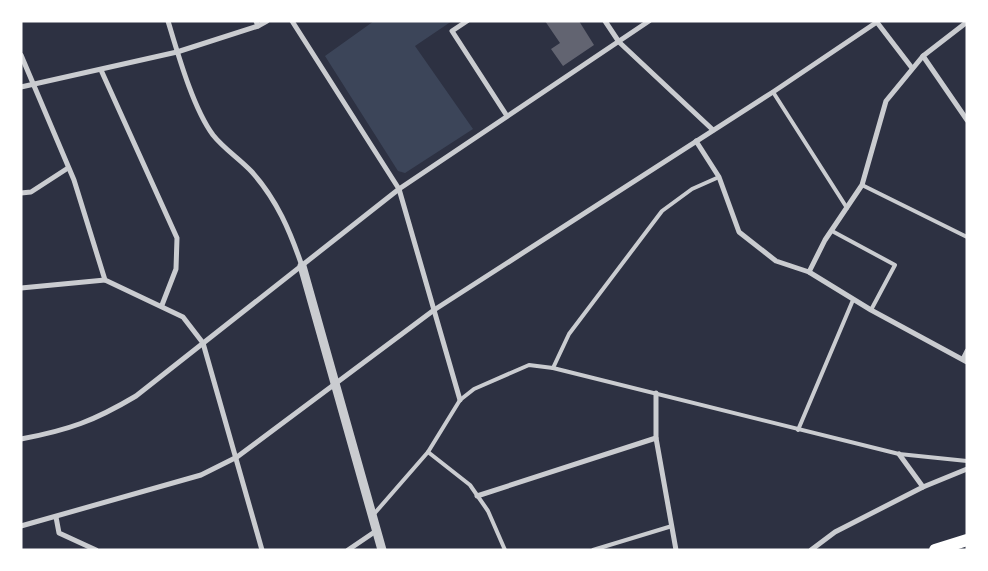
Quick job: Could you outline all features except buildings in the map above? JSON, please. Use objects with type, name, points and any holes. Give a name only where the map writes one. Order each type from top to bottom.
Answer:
[{"type":"main road","points":[[935,550],[967,540]]},
{"type":"street","points":[[168,21],[190,89],[213,134],[251,172],[277,205],[290,232],[302,266],[382,550]]},
{"type":"street","points":[[21,87],[33,86],[177,52],[267,21]]},
{"type":"street","points":[[292,21],[399,190],[460,400]]},
{"type":"street","points":[[467,21],[452,31],[507,116]]},
{"type":"street","points":[[605,21],[619,42],[713,130]]},
{"type":"street","points":[[21,439],[78,427],[104,415],[136,396],[399,190],[649,21]]},
{"type":"street","points":[[21,526],[201,475],[236,457],[434,310],[773,92],[876,22],[912,68]]},
{"type":"street","points":[[809,272],[832,231],[862,185],[886,101],[923,56],[967,22]]},
{"type":"street","points":[[21,56],[68,168],[105,280]]},
{"type":"street","points":[[923,56],[967,120]]},
{"type":"street","points":[[101,70],[177,238],[176,269],[162,305]]},
{"type":"street","points":[[696,141],[719,177],[739,232],[776,261],[809,272],[853,300],[965,361],[967,351]]},
{"type":"street","points":[[21,193],[31,192],[68,168]]},
{"type":"street","points":[[21,288],[105,280],[162,305],[183,317],[203,343],[262,550]]},
{"type":"street","points":[[656,393],[656,438],[676,550]]},
{"type":"street","points":[[477,496],[656,438]]},
{"type":"street","points":[[899,454],[923,487]]},
{"type":"street","points":[[811,550],[836,532],[923,487],[967,469]]},
{"type":"street","points":[[56,517],[59,532],[96,550]]},
{"type":"street","points":[[348,550],[376,531]]},
{"type":"lane","points":[[773,92],[848,208]]},
{"type":"lane","points":[[553,368],[569,334],[662,211],[692,189],[719,177]]},
{"type":"lane","points":[[862,185],[967,237]]},
{"type":"lane","points":[[832,231],[895,265],[872,310]]},
{"type":"lane","points":[[798,430],[853,300]]},
{"type":"lane","points":[[372,516],[428,452],[460,400],[474,389],[529,365],[553,368],[899,454],[967,461]]},
{"type":"lane","points":[[428,452],[470,485],[488,511],[505,550]]},
{"type":"lane","points":[[592,550],[672,526]]},
{"type":"shaded area","points":[[374,21],[452,21],[415,46],[473,129],[405,173],[398,171],[325,56]]}]
